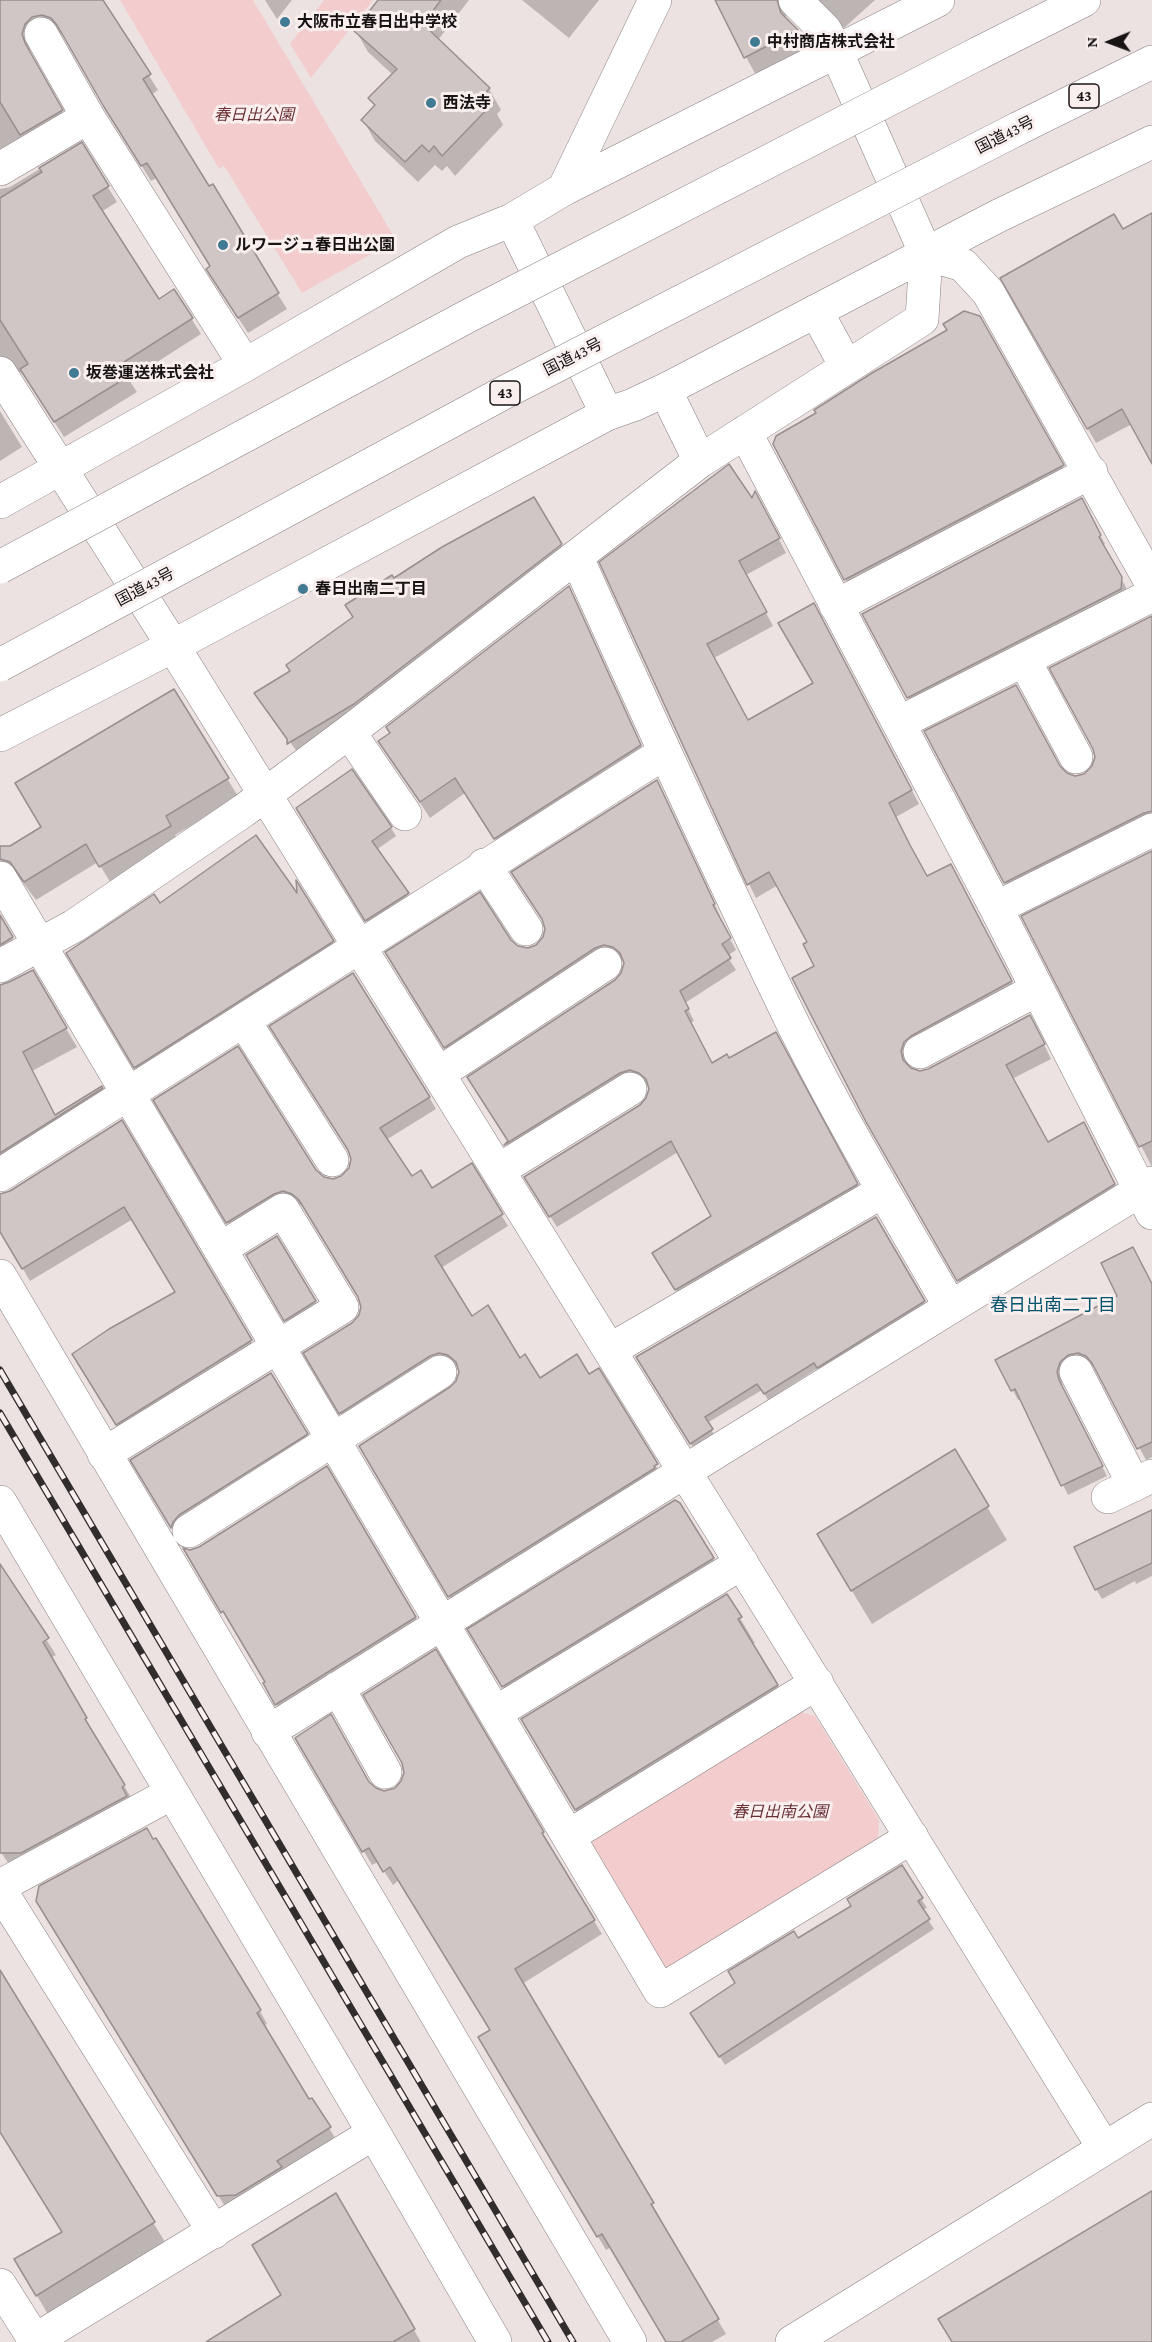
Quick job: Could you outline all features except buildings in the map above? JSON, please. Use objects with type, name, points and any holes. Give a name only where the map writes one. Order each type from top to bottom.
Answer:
[{"type":"main road","points":[[564,189],[655,0]]},
{"type":"main road","points":[[0,966],[74,926],[265,795],[577,558],[700,461],[921,319],[926,254],[836,51],[825,30],[795,0]]},
{"type":"main road","points":[[0,502],[245,365],[458,242],[512,220],[564,189],[938,0]]},
{"type":"main road","points":[[0,567],[479,311],[1084,0]]},
{"type":"main road","points":[[41,34],[88,117],[245,365]]},
{"type":"main road","name":"国道43号","points":[[0,665],[507,391],[1152,62]]},
{"type":"main road","points":[[0,169],[88,117]]},
{"type":"main road","points":[[0,735],[173,646],[607,414],[665,390],[998,216],[1152,142]]},
{"type":"main road","points":[[512,220],[607,414]]},
{"type":"main road","points":[[926,254],[963,265],[988,292],[1152,584]]},
{"type":"main road","points":[[816,311],[846,366]]},
{"type":"main road","points":[[0,373],[360,946],[1104,2148]]},
{"type":"main road","points":[[665,390],[700,461]]},
{"type":"main road","points":[[268,1731],[950,1306],[1148,1195],[1036,990],[996,908],[745,432]]},
{"type":"main road","points":[[836,606],[1090,472]]},
{"type":"main road","points":[[577,558],[664,753],[794,1026],[883,1191],[950,1306]]},
{"type":"main road","points":[[899,723],[1152,595]]},
{"type":"main road","points":[[1024,660],[1076,757]]},
{"type":"main road","points":[[350,732],[405,814]]},
{"type":"main road","points":[[0,1175],[664,753]]},
{"type":"main road","points":[[996,908],[1152,830]]},
{"type":"main road","points":[[484,866],[526,929]]},
{"type":"main road","points":[[0,878],[660,1990],[912,1837]]},
{"type":"main road","points":[[438,1074],[605,964]]},
{"type":"main road","points":[[920,1052],[1036,990]]},
{"type":"main road","points":[[244,1021],[332,1160]]},
{"type":"main road","points":[[499,1170],[630,1089]]},
{"type":"main road","points":[[610,1350],[883,1191]]},
{"type":"main road","points":[[104,1454],[342,1307],[283,1210],[220,1249]]},
{"type":"main road","points":[[0,1276],[630,2342]]},
{"type":"main road","points":[[189,1531],[440,1372]]},
{"type":"main road","points":[[1076,1372],[1131,1486]]},
{"type":"main road","points":[[0,1502],[374,2133],[495,2342]]},
{"type":"main road","points":[[495,1713],[742,1563]]},
{"type":"main road","points":[[569,1836],[817,1683]]},
{"type":"main road","points":[[338,1688],[386,1772]]},
{"type":"main road","points":[[172,1793],[0,1888],[214,2232]]},
{"type":"main road","points":[[792,2342],[1152,2119]]},
{"type":"main road","points":[[0,2285],[34,2341],[374,2133]]},
{"type":"green space","name":"春日出公園","points":[[120,0],[253,0],[396,240],[302,293],[224,166],[219,169]]},
{"type":"green space","points":[[324,0],[373,0],[311,78],[290,44]]},
{"type":"green space","name":"春日出南公園","points":[[797,1711],[815,1716],[879,1820],[878,1844],[665,1969],[591,1841]]},
{"type":"railway","points":[[0,1370],[573,2342]]},
{"type":"railway","points":[[0,1413],[548,2342]]},
{"type":"place","name":"大阪市立春日出中学校","points":[[285,22]]},
{"type":"place","name":"中村商店株式会社","points":[[755,42]]},
{"type":"place","name":"西法寺","points":[[431,103]]},
{"type":"place","name":"ルワージュ春日出公園","points":[[223,245]]},
{"type":"place","name":"坂巻運送株式会社","points":[[74,373]]},
{"type":"place","name":"春日出南二丁目","points":[[303,589]]},
{"type":"district","name":"春日出南二丁目","points":[[1053,1305]]}]
